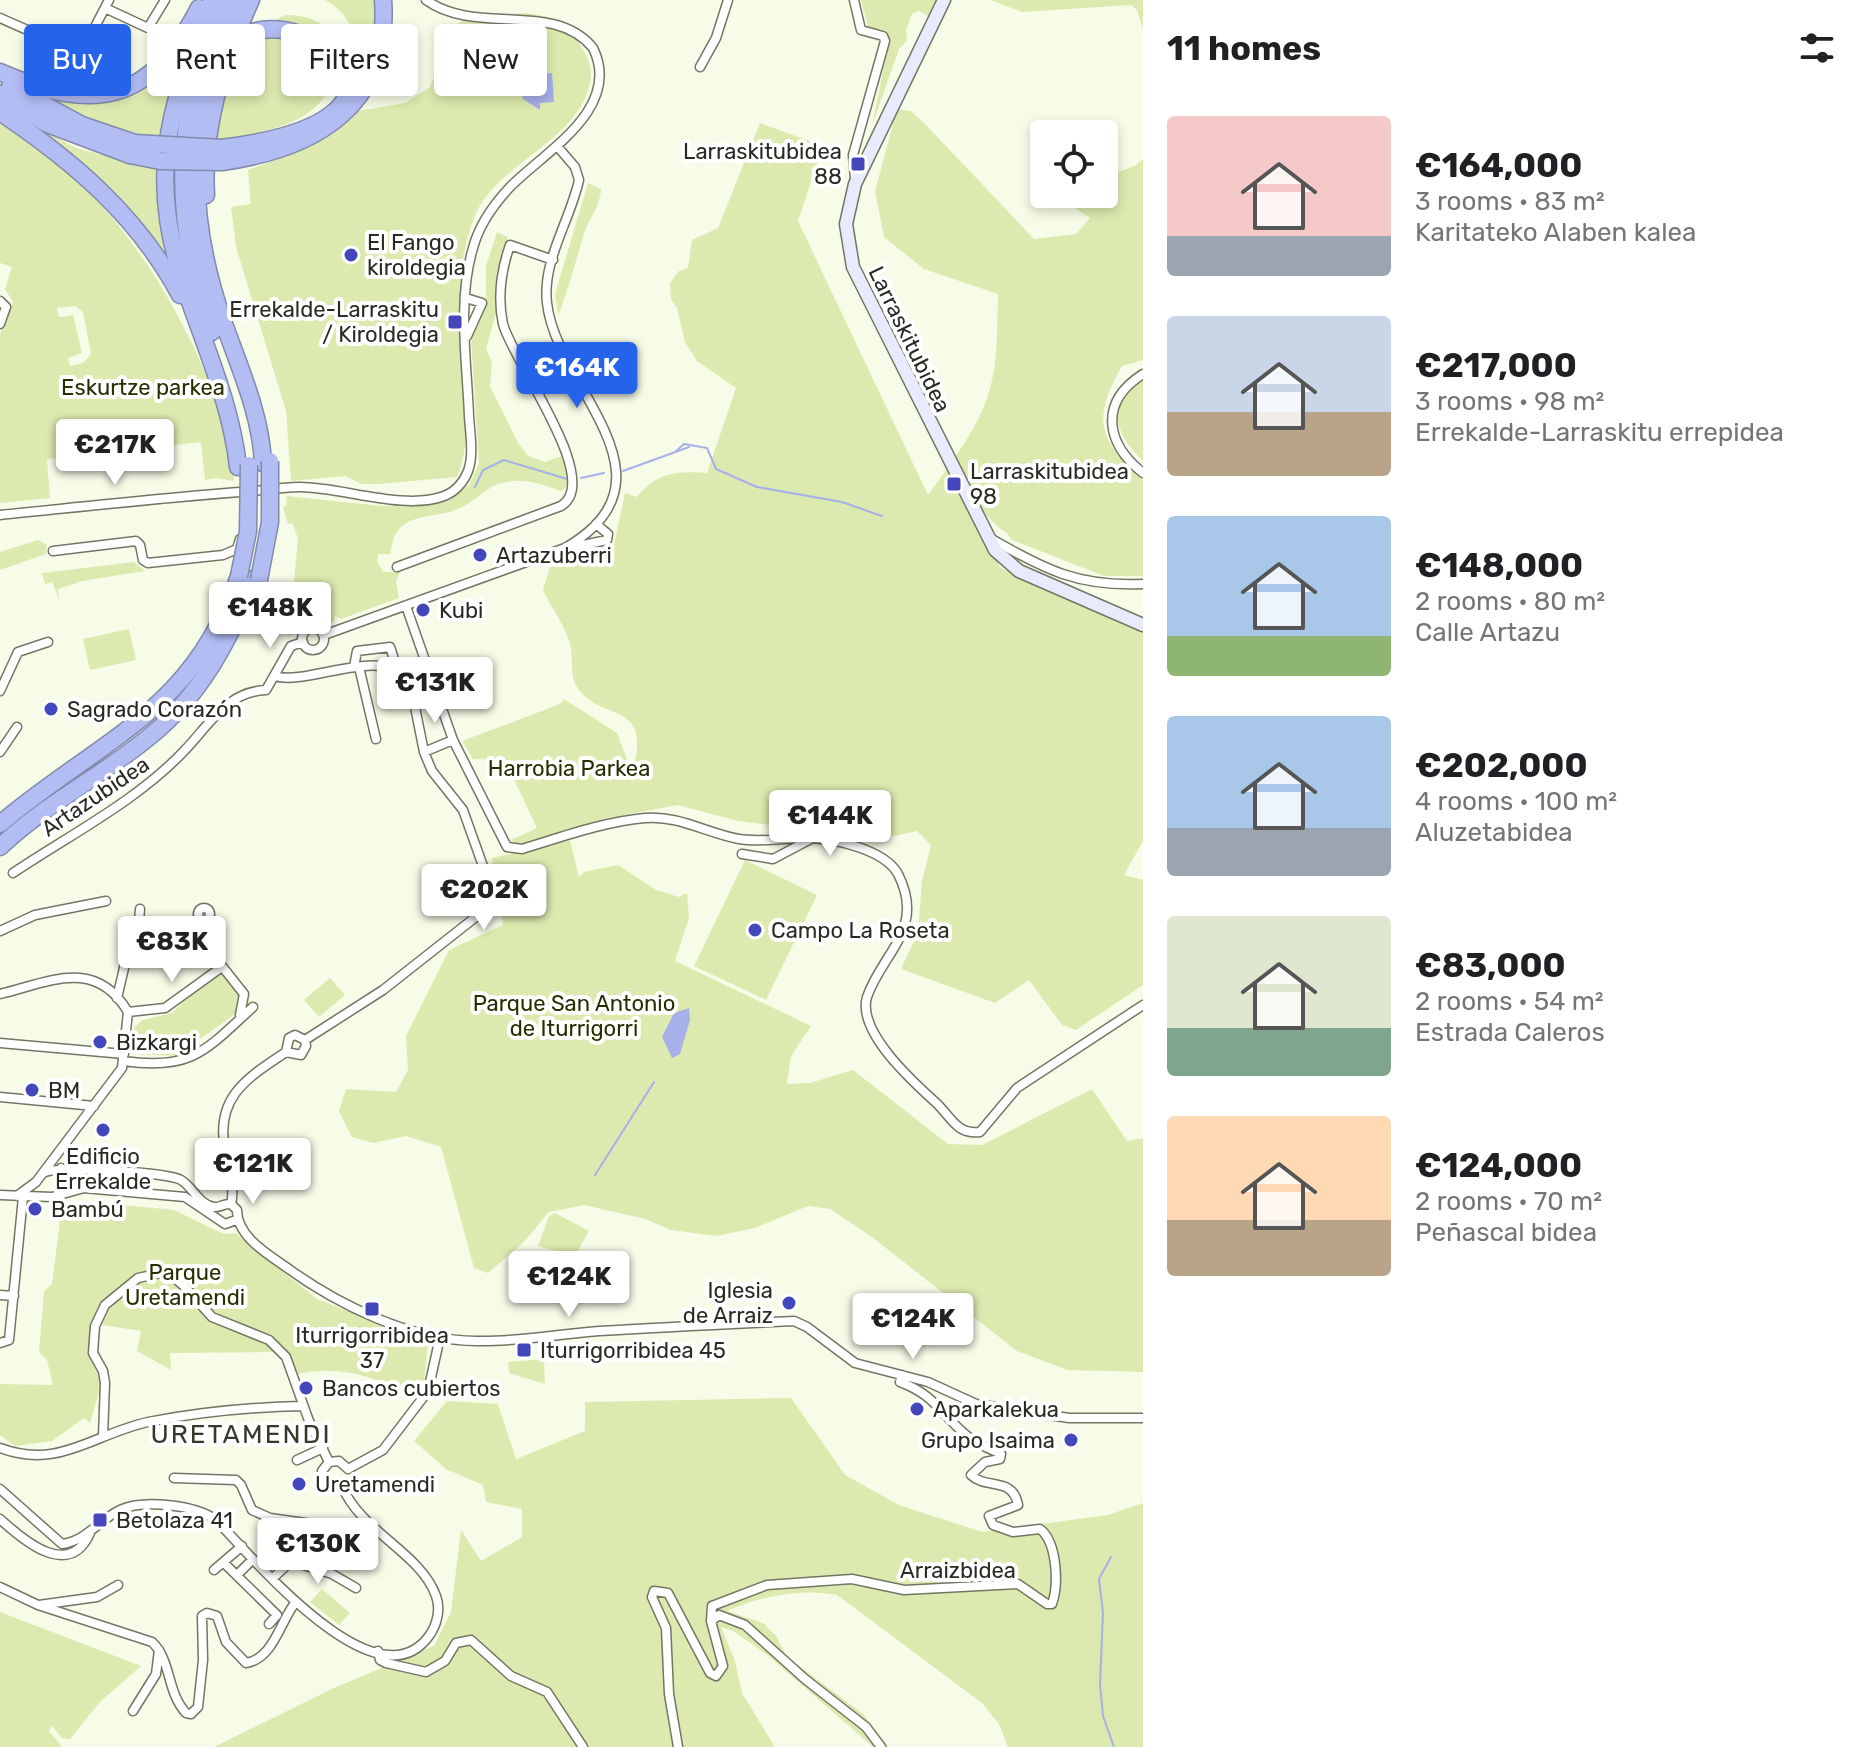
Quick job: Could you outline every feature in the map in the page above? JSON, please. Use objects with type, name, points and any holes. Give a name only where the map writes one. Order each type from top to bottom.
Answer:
[{"type":"highway","points":[[0,72],[27,85],[69,97],[118,90],[155,69],[174,50],[203,0]]},
{"type":"highway","points":[[212,0],[179,90],[165,153],[165,217],[173,253],[227,407],[255,464]]},
{"type":"highway","points":[[224,0],[191,93],[181,171],[183,210],[193,273],[255,464]]},
{"type":"highway","points":[[0,847],[47,808],[148,738],[186,704],[228,637],[263,524],[252,407],[206,268],[196,213],[194,169],[203,98],[238,0]]},
{"type":"highway","points":[[240,24],[251,0]]},
{"type":"highway","points":[[0,79],[82,125],[160,161],[297,145],[339,119],[363,90],[377,59],[384,26],[383,0]]},
{"type":"highway","points":[[254,24],[268,9]]},
{"type":"highway","points":[[0,94],[45,123],[133,149]]},
{"type":"highway","points":[[0,824],[116,741],[160,705],[183,679],[212,625],[245,577],[240,502],[255,464],[257,391],[211,243],[206,159],[217,96]]},
{"type":"highway","points":[[222,155],[278,138],[323,115],[336,96]]},
{"type":"highway","points":[[0,112],[89,179],[131,222],[168,273],[212,362]]},
{"type":"street","points":[[0,18],[69,52],[77,52],[85,46],[107,4],[148,28],[165,0]]},
{"type":"street","points":[[426,0],[447,11],[499,7]]},
{"type":"street","points":[[700,67],[716,38],[728,0]]},
{"type":"street","points":[[854,0],[861,30],[883,36],[885,41],[853,155],[855,184]]},
{"type":"street","name":"Larraskitubidea","points":[[944,0],[855,184],[846,224],[853,267],[988,537],[1004,560],[1019,571],[1143,625]]},
{"type":"street","points":[[0,515],[303,487],[421,500],[453,491],[470,465],[466,298],[468,268],[481,227],[510,188],[576,128],[590,108],[598,80],[594,50],[573,22],[560,14]]},
{"type":"street","points":[[557,146],[575,167],[579,180],[553,260],[546,293],[551,322],[608,435],[615,462],[614,489],[596,524],[565,548]]},
{"type":"street","points":[[397,567],[561,506],[570,499],[574,480],[569,458],[510,344],[501,310],[502,270],[510,245],[553,260]]},
{"type":"street","points":[[466,298],[482,303],[467,337]]},
{"type":"street","points":[[0,301],[6,307],[0,324]]},
{"type":"street","points":[[1143,374],[1119,395],[1112,426],[1125,456],[1143,473]]},
{"type":"street","points":[[53,551],[136,541],[143,560],[148,563],[223,555],[237,549],[241,492]]},
{"type":"street","points":[[303,642],[309,648],[317,649],[324,635],[565,548],[607,540],[608,534],[596,524]]},
{"type":"street","points":[[988,537],[1053,573],[1110,586],[1143,584]]},
{"type":"street","points":[[406,606],[453,740],[502,841],[513,850],[609,823],[646,818],[683,821],[728,837],[772,840],[813,838],[853,846],[886,860],[898,874],[907,917],[900,941],[867,999],[879,1042],[901,1071],[940,1106],[956,1126],[967,1133],[980,1132],[1017,1088],[1143,1005]]},
{"type":"street","points":[[303,642],[308,629],[317,629],[324,635]]},
{"type":"street","points":[[0,691],[18,652],[48,642]]},
{"type":"street","points":[[274,676],[291,646],[303,642]]},
{"type":"street","points":[[305,1040],[420,964],[487,904],[489,883],[463,810],[432,771],[424,752],[412,683],[398,671],[390,647],[357,651],[357,667],[376,739]]},
{"type":"street","points":[[274,676],[357,667],[398,671]]},
{"type":"street","name":"Artazubidea","points":[[13,873],[140,792],[170,766],[217,712],[244,691],[266,690],[274,676]]},
{"type":"street","points":[[0,752],[17,727]]},
{"type":"street","points":[[424,752],[453,740]]},
{"type":"street","points":[[742,854],[773,859],[813,838]]},
{"type":"street","points":[[772,840],[781,847],[781,855]]},
{"type":"street","points":[[0,931],[35,915],[106,901]]},
{"type":"street","points":[[117,998],[128,951],[138,934],[140,909]]},
{"type":"street","points":[[204,920],[206,946],[244,994],[243,1008],[235,1023]]},
{"type":"street","points":[[128,1012],[165,1008],[219,969]]},
{"type":"street","points":[[0,994],[67,975],[84,978],[117,998],[128,1012],[124,1057],[94,1106],[36,1182],[20,1197],[14,1296],[4,1342]]},
{"type":"street","points":[[0,1043],[178,1064],[253,1007]]},
{"type":"street","points":[[218,1213],[231,1204],[233,1190],[222,1135],[228,1104],[245,1081],[286,1052],[289,1038],[295,1035],[305,1040]]},
{"type":"street","points":[[286,1052],[301,1055],[306,1046],[305,1040]]},
{"type":"street","points":[[0,1097],[94,1106]]},
{"type":"street","points":[[62,1147],[61,1168],[68,1179],[66,1193]]},
{"type":"street","points":[[44,1172],[61,1168],[179,1178],[228,1224],[236,1220]]},
{"type":"street","points":[[44,1172],[41,1183],[44,1197]]},
{"type":"street","points":[[33,1197],[36,1182]]},
{"type":"street","points":[[0,1195],[44,1197],[84,1188],[185,1197],[218,1213]]},
{"type":"street","points":[[231,1204],[237,1210],[236,1220],[242,1230],[272,1257],[327,1293],[381,1319],[440,1337],[474,1342],[522,1340],[694,1325],[794,1321],[807,1327],[855,1363],[928,1382],[976,1404],[1069,1418],[1143,1418]]},
{"type":"street","points":[[103,1436],[105,1383],[103,1371],[93,1353],[95,1326],[99,1314],[112,1298],[138,1278],[154,1272],[171,1275],[212,1317],[269,1340],[286,1357],[303,1406],[329,1462]]},
{"type":"street","points":[[0,1295],[14,1296]]},
{"type":"street","points":[[348,1469],[383,1450],[428,1391],[440,1337]]},
{"type":"street","name":"Arraizbidea","points":[[711,1621],[712,1606],[747,1591],[781,1583],[839,1580],[904,1590],[1018,1584],[1047,1604],[1052,1604],[1051,1541],[1040,1529],[1013,1532],[993,1525],[989,1516],[1014,1508],[1018,1505],[1016,1497],[1002,1483],[980,1481],[971,1475],[985,1462],[1000,1459],[1001,1454],[964,1434],[936,1401],[900,1382],[902,1375]]},
{"type":"street","points":[[0,1448],[17,1454],[47,1456],[75,1450],[103,1436],[149,1422],[206,1413],[303,1406]]},
{"type":"street","points":[[297,1460],[323,1448]]},
{"type":"street","points":[[339,1461],[348,1469],[349,1478],[342,1486],[330,1487],[324,1480],[322,1471],[329,1462],[339,1461]]},
{"type":"street","points":[[174,1478],[236,1480],[252,1510],[270,1518],[369,1532],[373,1528]]},
{"type":"street","points":[[0,1489],[54,1540],[70,1543],[91,1533],[120,1511],[133,1507],[200,1510],[242,1546],[295,1603],[326,1629],[378,1651],[400,1653],[420,1645],[431,1633],[439,1607],[427,1579],[354,1509],[342,1486]]},
{"type":"street","points":[[0,1519],[29,1544],[58,1556],[76,1551],[91,1533]]},
{"type":"street","points":[[214,1570],[242,1546]]},
{"type":"street","points":[[237,1575],[253,1559]]},
{"type":"street","points":[[272,1579],[291,1561],[332,1574],[356,1588]]},
{"type":"street","points":[[224,1563],[277,1615],[269,1624]]},
{"type":"street","points":[[38,1605],[97,1597],[118,1585]]},
{"type":"street","points":[[0,1587],[38,1605],[142,1638],[159,1649],[171,1691],[181,1707],[191,1714],[198,1707],[202,1616],[207,1613],[217,1616],[226,1642],[246,1663],[253,1662],[270,1647],[295,1603]]},
{"type":"street","points":[[678,1747],[669,1694],[666,1628],[652,1597],[654,1591],[668,1593],[710,1673],[716,1676],[723,1666],[711,1621],[719,1615],[745,1625],[805,1679],[856,1718],[881,1747]]},
{"type":"street","points":[[378,1651],[380,1660],[386,1663],[426,1672],[445,1661],[456,1643],[471,1640],[511,1676],[547,1692],[583,1747]]},
{"type":"street","points":[[133,1711],[156,1674],[159,1649]]},
{"type":"green space","points":[[325,0],[374,0],[374,24],[348,24],[337,8]]},
{"type":"green space","points":[[861,0],[936,0],[928,16],[919,11],[912,14],[906,30],[907,40],[899,49],[872,126],[889,40],[886,30],[868,27]]},
{"type":"green space","points":[[991,0],[1143,0],[1143,29],[1137,10],[1131,5],[1022,12]]},
{"type":"green space","name":"El Fango kiroldegia","points":[[528,13],[554,19],[580,45],[589,61],[591,76],[585,99],[573,118],[501,181],[485,198],[474,218],[467,240],[461,284],[466,429],[465,449],[457,477],[378,484],[361,484],[345,476],[291,481],[286,411],[236,247],[231,207],[251,204],[248,170],[293,154],[320,139],[357,111],[405,103],[430,87],[434,77],[434,96],[547,96],[547,24],[457,24],[470,16]]},
{"type":"green space","points":[[286,15],[308,18],[320,24],[281,24],[281,96],[325,96],[295,121],[261,132],[215,139],[224,96],[265,96],[265,27]]},
{"type":"green space","points":[[147,68],[147,96],[174,96],[162,139],[109,127],[40,96],[65,102],[131,96],[131,81]]},
{"type":"green space","points":[[897,109],[911,111],[925,124],[1034,239],[1076,234],[1090,218],[1075,208],[1118,208],[1118,172],[1143,159],[1143,360],[1122,366],[1112,385],[1103,415],[1109,441],[1143,480],[1143,576],[1104,576],[1012,540],[982,509],[956,456],[988,397],[997,341],[998,294],[924,269],[884,237],[875,191]]},
{"type":"green space","points":[[10,112],[76,148],[159,170],[162,237],[178,280],[142,229],[104,186],[37,130]]},
{"type":"green space","name":"Harrobia Parkea","points":[[760,123],[823,146],[798,221],[928,495],[947,469],[1000,567],[1023,580],[1143,630],[1143,841],[1124,875],[1143,880],[1143,985],[1076,1030],[1062,1025],[1029,980],[995,1003],[901,969],[918,932],[922,881],[931,845],[917,831],[879,839],[738,821],[678,805],[602,819],[518,845],[511,840],[537,828],[505,760],[473,759],[462,741],[560,704],[564,699],[617,733],[632,773],[637,749],[636,733],[631,723],[587,698],[577,687],[567,636],[543,590],[550,567],[614,545],[625,493],[637,497],[652,482],[669,475],[707,473],[736,388],[697,361],[685,342],[677,308],[671,299],[670,283],[679,271],[688,268],[692,240],[718,228]]},
{"type":"green space","name":"Eskurtze parkea","points":[[0,124],[33,145],[91,195],[116,223],[160,284],[179,317],[216,399],[230,448],[234,481],[205,480],[201,442],[47,459],[50,498],[0,503],[0,335],[13,302],[5,289],[12,267],[0,263]],"holes":[[[75,306],[83,312],[91,354],[83,363],[70,366],[68,358],[82,353],[73,315],[59,317],[57,308]]]},
{"type":"green space","points":[[588,183],[601,189],[600,196],[585,231],[558,316],[555,294]]},
{"type":"green space","points":[[497,232],[508,237],[498,268],[496,313],[486,349],[492,361],[490,386],[518,443],[528,456],[545,462],[561,456],[569,475],[569,485],[561,491],[541,484],[506,482],[493,486],[462,507],[407,523],[399,529],[391,554],[378,554],[377,561],[383,572],[400,572],[396,582],[399,598],[341,619],[335,616],[334,621],[327,624],[307,620],[289,637],[298,538],[292,523],[288,524],[283,507],[287,505],[286,496],[382,506],[421,505],[450,500],[469,485],[479,463],[471,338],[486,305],[486,266]]},
{"type":"green space","points":[[1143,380],[1143,461],[1120,430],[1118,409],[1123,399]]},
{"type":"green space","points":[[38,540],[47,545],[46,554],[0,570],[0,552]]},
{"type":"green space","points":[[134,562],[145,571],[82,581],[58,589],[59,599],[52,582],[45,584],[42,573]]},
{"type":"green space","points":[[129,629],[136,660],[90,670],[83,639]]},
{"type":"green space","name":"Parque San Antonio de Iturrigorri","points":[[570,840],[579,877],[584,872],[618,865],[656,890],[679,897],[687,893],[689,918],[675,961],[811,1026],[791,1056],[787,1084],[810,1083],[853,1070],[948,1144],[982,1145],[1092,1089],[1127,1141],[1143,1138],[1143,1372],[1067,1370],[1017,1351],[872,1237],[830,1209],[808,1206],[755,1228],[716,1236],[671,1230],[645,1219],[584,1205],[549,1212],[523,1243],[488,1273],[474,1268],[441,1147],[406,1136],[373,1143],[352,1137],[339,1111],[346,1089],[396,1092],[408,1070],[406,1036],[449,950],[503,925],[501,905],[495,897],[492,858]]},
{"type":"green space","name":"Campo La Roseta","points":[[745,860],[817,895],[766,1000],[694,966]]},
{"type":"green space","points":[[228,969],[250,1003],[177,1056],[135,1054],[134,1027],[143,1020],[172,1013],[201,985]]},
{"type":"green space","points":[[330,978],[345,995],[319,1017],[304,1000]]},
{"type":"green space","name":"Parque Uretamendi","points":[[103,1203],[174,1210],[224,1234],[235,1233],[317,1299],[428,1343],[424,1384],[409,1394],[382,1382],[339,1371],[295,1375],[282,1352],[170,1353],[171,1370],[137,1351],[141,1331],[103,1325],[95,1313],[88,1354],[102,1382],[90,1423],[84,1418],[52,1441],[15,1446],[0,1435],[0,1384],[53,1385],[47,1360],[39,1352],[44,1291],[52,1284],[61,1213]]},
{"type":"green space","points":[[555,1213],[589,1231],[571,1263],[556,1251],[538,1246],[549,1216]]},
{"type":"green space","points":[[544,1359],[545,1384],[509,1373],[508,1362]]},
{"type":"green space","points":[[791,1398],[845,1475],[899,1505],[982,1532],[1108,1515],[1143,1503],[1143,1747],[1008,1747],[999,1724],[982,1703],[837,1595],[809,1592],[754,1601],[727,1611],[763,1623],[777,1637],[786,1656],[863,1714],[889,1747],[873,1747],[766,1654],[733,1631],[721,1627],[735,1661],[742,1693],[775,1747],[214,1747],[334,1688],[434,1646],[451,1612],[461,1530],[481,1561],[522,1537],[522,1509],[486,1502],[483,1485],[446,1469],[414,1441],[447,1401],[498,1404],[516,1459],[585,1431],[585,1402]]},
{"type":"green space","points":[[322,1589],[350,1613],[339,1625],[310,1602]]},
{"type":"green space","points":[[0,1612],[141,1666],[100,1702],[70,1739],[62,1738],[52,1726],[49,1731],[62,1747],[0,1747]]},
{"type":"water","points":[[547,73],[552,73],[554,102],[540,103],[540,110],[522,96],[547,96]]},
{"type":"water","points":[[689,1008],[690,1020],[680,1054],[672,1058],[662,1037],[674,1013]]},
{"type":"waterway","points":[[675,452],[684,444],[707,448],[716,469],[757,487],[842,502],[882,516]]},
{"type":"waterway","points":[[623,471],[689,447]]},
{"type":"waterway","points":[[475,487],[483,470],[504,460],[567,479]]},
{"type":"waterway","points":[[581,478],[604,473]]},
{"type":"waterway","points":[[595,1175],[654,1082]]},
{"type":"waterway","points":[[1111,1557],[1099,1579],[1103,1613],[1100,1684],[1103,1716],[1114,1747]]},
{"type":"place","name":"Larraskitubidea 88","points":[[858,164]]},
{"type":"place","name":"El Fango kiroldegia","points":[[351,255]]},
{"type":"place","name":"Errekalde-Larraskitu / Kiroldegia","points":[[455,322]]},
{"type":"place","name":"Larraskitubidea 98","points":[[954,484]]},
{"type":"place","name":"Artazuberri","points":[[480,555]]},
{"type":"place","name":"Kubi","points":[[423,610]]},
{"type":"place","name":"Sagrado Corazón","points":[[51,709]]},
{"type":"place","name":"Campo La Roseta","points":[[755,930]]},
{"type":"place","name":"Bizkargi","points":[[100,1042]]},
{"type":"place","name":"BM","points":[[32,1090]]},
{"type":"place","name":"Edificio Errekalde","points":[[103,1130]]},
{"type":"place","name":"Bambú","points":[[35,1209]]},
{"type":"place","name":"Iglesia de Arraiz","points":[[789,1303]]},
{"type":"place","name":"Iturrigorribidea 37","points":[[372,1309]]},
{"type":"place","name":"Iturrigorribidea 45","points":[[524,1350]]},
{"type":"place","name":"Bancos cubiertos","points":[[306,1388]]},
{"type":"place","name":"Aparkalekua","points":[[917,1409]]},
{"type":"place","name":"Grupo Isaima","points":[[1071,1440]]},
{"type":"place","name":"Uretamendi","points":[[299,1484]]},
{"type":"place","name":"Betolaza 41","points":[[100,1520]]},
{"type":"district","name":"URETAMENDI","points":[[241,1434]]}]
